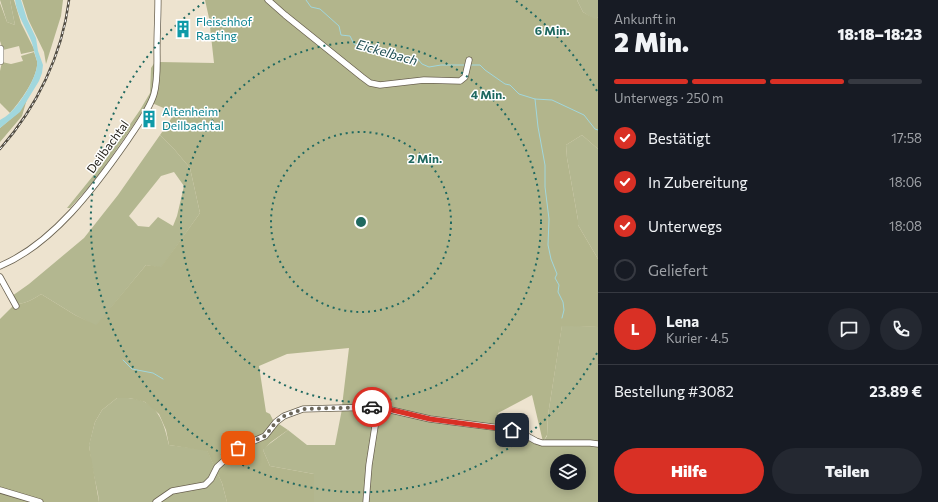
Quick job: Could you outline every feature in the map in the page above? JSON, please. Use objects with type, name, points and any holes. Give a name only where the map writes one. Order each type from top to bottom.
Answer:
[{"type":"main road","points":[[0,49],[0,61]]},
{"type":"street","name":"Deilbachtal","points":[[0,266],[17,259],[27,252],[52,231],[80,202],[120,150],[147,110],[152,99],[156,79],[158,0]]},
{"type":"street","points":[[268,0],[362,77],[373,84],[424,80],[460,82],[465,77],[469,60]]},
{"type":"street","points":[[0,277],[16,306]]},
{"type":"street","points":[[156,502],[172,491],[198,487],[209,482],[216,468],[238,448],[265,436],[276,422],[284,416],[303,409],[378,407],[434,420],[516,430],[542,443],[598,444]]},
{"type":"street","points":[[366,502],[369,465],[378,407]]},
{"type":"street","points":[[0,490],[40,502]]},
{"type":"green space","points":[[0,0],[10,0],[15,25],[7,22]]},
{"type":"green space","points":[[10,0],[14,0],[21,23],[35,51],[21,54],[19,46],[3,50],[0,41],[0,3],[7,22],[15,25]]},
{"type":"green space","points":[[22,0],[63,0],[61,16],[46,64],[44,52],[28,19]]},
{"type":"green space","points":[[205,0],[577,0],[583,12],[595,19],[598,17],[598,149],[582,135],[566,145],[578,225],[598,259],[598,327],[562,326],[548,415],[547,435],[543,442],[532,395],[498,413],[504,425],[493,427],[439,419],[388,407],[342,406],[349,348],[287,354],[259,366],[266,412],[270,414],[273,420],[288,430],[271,442],[263,450],[270,466],[314,474],[314,502],[227,502],[222,483],[207,451],[169,445],[166,430],[159,414],[145,402],[130,398],[117,398],[102,410],[95,422],[89,446],[99,502],[0,502],[0,319],[16,303],[32,300],[41,294],[75,315],[96,325],[146,265],[161,267],[200,213],[190,168],[160,135],[175,113],[152,103],[159,62],[214,63],[209,18]]},
{"type":"green space","points":[[577,0],[598,0],[598,17],[595,20],[583,12]]},
{"type":"green space","points":[[34,52],[37,61],[35,74],[23,96],[10,113],[0,103],[0,71],[2,62],[11,64],[23,61],[21,56]]},
{"type":"green space","points":[[155,62],[152,93],[148,104],[96,179],[70,208],[67,208],[101,166],[140,110],[150,93],[151,68]]},
{"type":"green space","points":[[27,99],[22,116],[0,142],[0,128],[19,112]]},
{"type":"green space","points":[[160,135],[190,168],[200,213],[161,268],[146,265],[96,326],[41,294],[32,300],[16,303],[12,296],[29,284],[84,238],[118,195]],"holes":[[[174,172],[184,186],[177,216],[173,226],[158,217],[149,227],[138,226],[129,216],[161,176]]]},
{"type":"green space","points":[[582,135],[598,149],[598,259],[578,225],[567,158],[566,145]]},
{"type":"green space","points":[[562,325],[598,327],[598,502],[314,502],[314,474],[270,466],[263,450],[288,430],[307,445],[335,445],[342,409],[366,408],[516,431],[543,442],[547,436],[548,415]]},
{"type":"green space","points":[[117,398],[139,400],[154,409],[163,424],[169,445],[207,450],[222,483],[227,502],[99,502],[89,445],[95,422],[102,410]]},
{"type":"water","points":[[15,0],[21,0],[27,19],[36,38],[38,51],[43,65],[39,81],[20,112],[0,128],[0,120],[10,113],[19,103],[32,81],[37,67],[37,61],[32,43],[20,17]]},
{"type":"waterway","name":"Eickelbach","points":[[306,0],[311,7],[320,9],[339,26],[341,35],[350,36],[354,44],[365,46],[375,45],[384,53],[392,51],[415,60],[417,58],[422,64],[429,67],[441,65],[465,65]]},
{"type":"waterway","name":"Eickelbach","points":[[471,65],[480,65],[505,84],[510,85],[519,94],[535,99],[552,100],[584,115],[595,129],[598,130]]},
{"type":"waterway","points":[[535,99],[538,127],[545,165],[545,187],[549,219],[548,245],[551,259],[557,274],[555,278],[559,285],[558,292],[563,302],[564,310],[562,318]]},
{"type":"waterway","points":[[123,360],[132,369],[153,373],[163,379]]},
{"type":"railway","points":[[0,149],[25,116],[46,79],[60,41],[66,20],[69,0]]},
{"type":"way so far","points":[[238,448],[260,440],[268,433],[276,422],[284,416],[303,409],[372,407]]},
{"type":"place","name":"Fleischhof Rasting","points":[[183,29]]},
{"type":"place","name":"Altenheim Deilbachtal","points":[[149,119]]},
{"type":"route","points":[[372,407],[388,409],[430,419],[512,430]]}]
